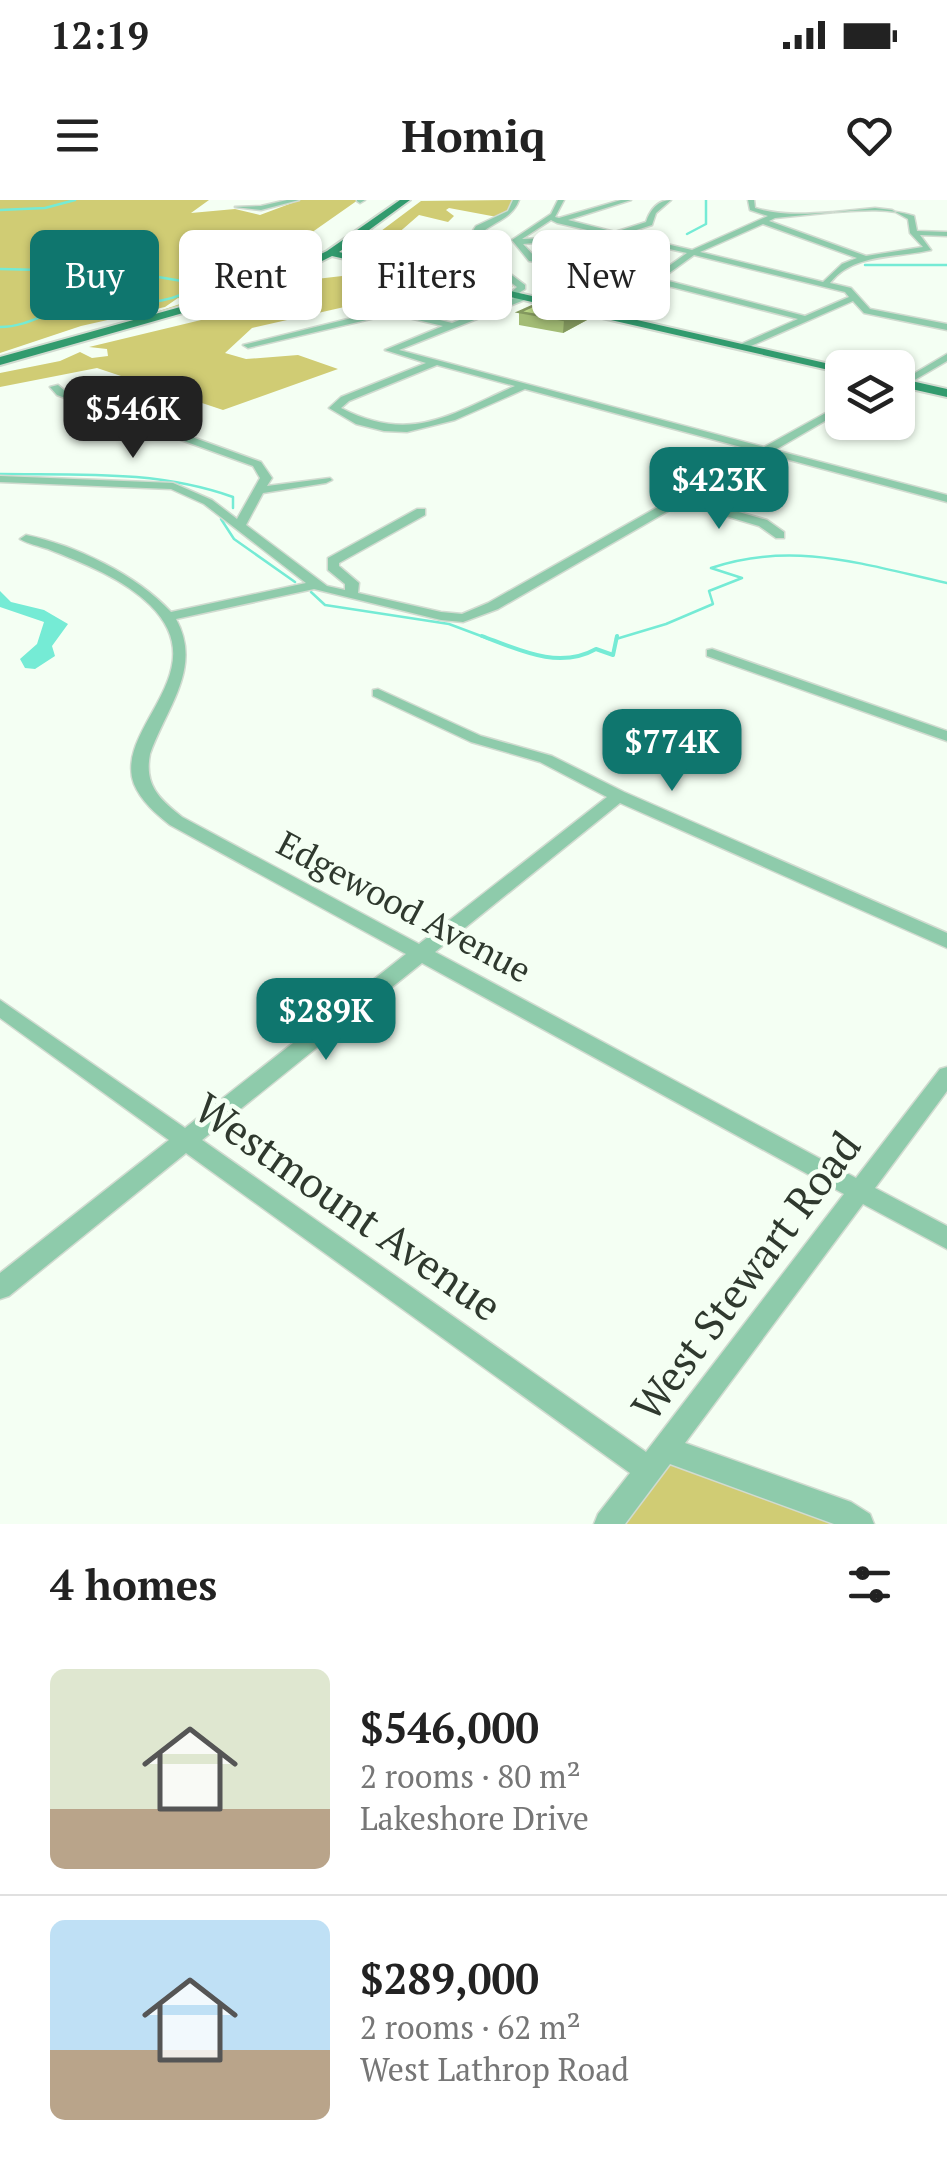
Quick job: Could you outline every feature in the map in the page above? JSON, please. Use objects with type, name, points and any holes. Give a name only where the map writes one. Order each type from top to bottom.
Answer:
[{"type":"main road","points":[[322,258],[406,200]]},
{"type":"main road","points":[[337,249],[342,252]]},
{"type":"main road","points":[[512,293],[532,298]]},
{"type":"main road","points":[[0,361],[179,313]]},
{"type":"main road","points":[[629,320],[825,365]]},
{"type":"main road","points":[[915,386],[947,393]]},
{"type":"street","points":[[238,207],[261,208],[296,200]]},
{"type":"street","points":[[554,220],[561,200]]},
{"type":"street","points":[[516,242],[554,220],[628,200]]},
{"type":"street","points":[[629,230],[649,224],[653,212],[668,200]]},
{"type":"street","points":[[751,200],[752,208],[774,216]]},
{"type":"street","points":[[670,269],[692,253],[774,216],[863,204],[907,214],[914,232],[928,248],[865,258],[829,277],[825,284]]},
{"type":"street","points":[[512,205],[473,232],[470,241],[483,261],[518,280],[522,287],[519,295],[390,350],[947,499]]},
{"type":"street","points":[[554,220],[598,230]]},
{"type":"street","points":[[762,221],[865,258]]},
{"type":"street","points":[[914,232],[947,234]]},
{"type":"street","points":[[516,242],[532,241]]},
{"type":"street","points":[[516,242],[532,259]]},
{"type":"street","points":[[670,248],[853,292],[857,305],[874,313],[947,328]]},
{"type":"street","points":[[670,284],[804,318]]},
{"type":"street","points":[[744,346],[853,298]]},
{"type":"street","points":[[248,345],[392,310],[452,325]]},
{"type":"street","points":[[915,374],[947,357]]},
{"type":"street","points":[[434,363],[334,408],[386,430],[410,432],[522,387]]},
{"type":"street","points":[[55,387],[61,393],[257,464],[266,478],[239,526]]},
{"type":"street","points":[[0,478],[173,486],[208,502],[313,585],[463,618],[493,606],[825,416]]},
{"type":"street","points":[[261,490],[326,480]]},
{"type":"street","points":[[677,498],[763,523],[780,535]]},
{"type":"street","points":[[351,595],[352,583],[333,568],[332,561],[421,512]]},
{"type":"street","name":"Edgewood Avenue","points":[[26,539],[130,580],[149,593],[167,617],[181,655],[177,678],[140,766],[146,792],[176,820],[947,1238]]},
{"type":"street","points":[[167,617],[313,585]]},
{"type":"street","points":[[712,654],[947,736]]},
{"type":"street","points":[[378,693],[476,740],[546,759],[618,796],[947,941]]},
{"type":"street","points":[[0,1288],[424,955],[618,796]]},
{"type":"street","name":"Westmount Avenue","points":[[0,1008],[187,1142],[657,1459],[840,1512],[860,1524]]},
{"type":"street","name":"West Stewart Road","points":[[608,1524],[947,1075]]},
{"type":"shaded area","points":[[0,200],[209,200],[191,213],[235,209],[260,215],[300,200],[358,200],[315,230],[179,230],[179,298],[159,308],[159,230],[30,230],[30,320],[108,320],[0,353]]},
{"type":"shaded area","points":[[516,200],[511,212],[497,217],[449,208],[446,210],[454,216],[448,222],[419,215],[402,230],[382,230],[421,201]]},
{"type":"shaded area","points":[[342,276],[342,308],[322,312],[322,278]]},
{"type":"shaded area","points":[[201,320],[287,320],[252,328],[225,353],[246,359],[298,355],[338,369],[223,410],[97,368],[0,387],[0,373],[60,361],[80,352],[92,358],[108,356],[107,349],[89,347]]},
{"type":"shaded area","points":[[664,1449],[857,1524],[608,1524]]},
{"type":"water","points":[[0,591],[11,602],[44,610],[68,624],[52,646],[55,656],[35,669],[25,668],[20,659],[37,644],[44,622],[0,607]]},
{"type":"waterway","points":[[0,210],[45,208],[75,200]]},
{"type":"waterway","points":[[687,234],[706,224],[706,200]]},
{"type":"waterway","points":[[865,265],[947,265]]},
{"type":"waterway","points":[[0,269],[128,272],[200,284],[171,298],[76,305],[0,327]]},
{"type":"waterway","points":[[0,474],[118,476],[176,482],[233,497],[233,508]]},
{"type":"waterway","points":[[221,519],[234,539],[295,582]]},
{"type":"waterway","points":[[616,639],[713,604],[709,591],[742,578],[711,568],[742,560],[771,556],[829,558],[947,583]]},
{"type":"waterway","points":[[311,592],[325,605],[449,624],[489,639]]},
{"type":"waterway","points":[[482,636],[553,658],[568,658],[596,649],[613,655],[616,639]]}]
